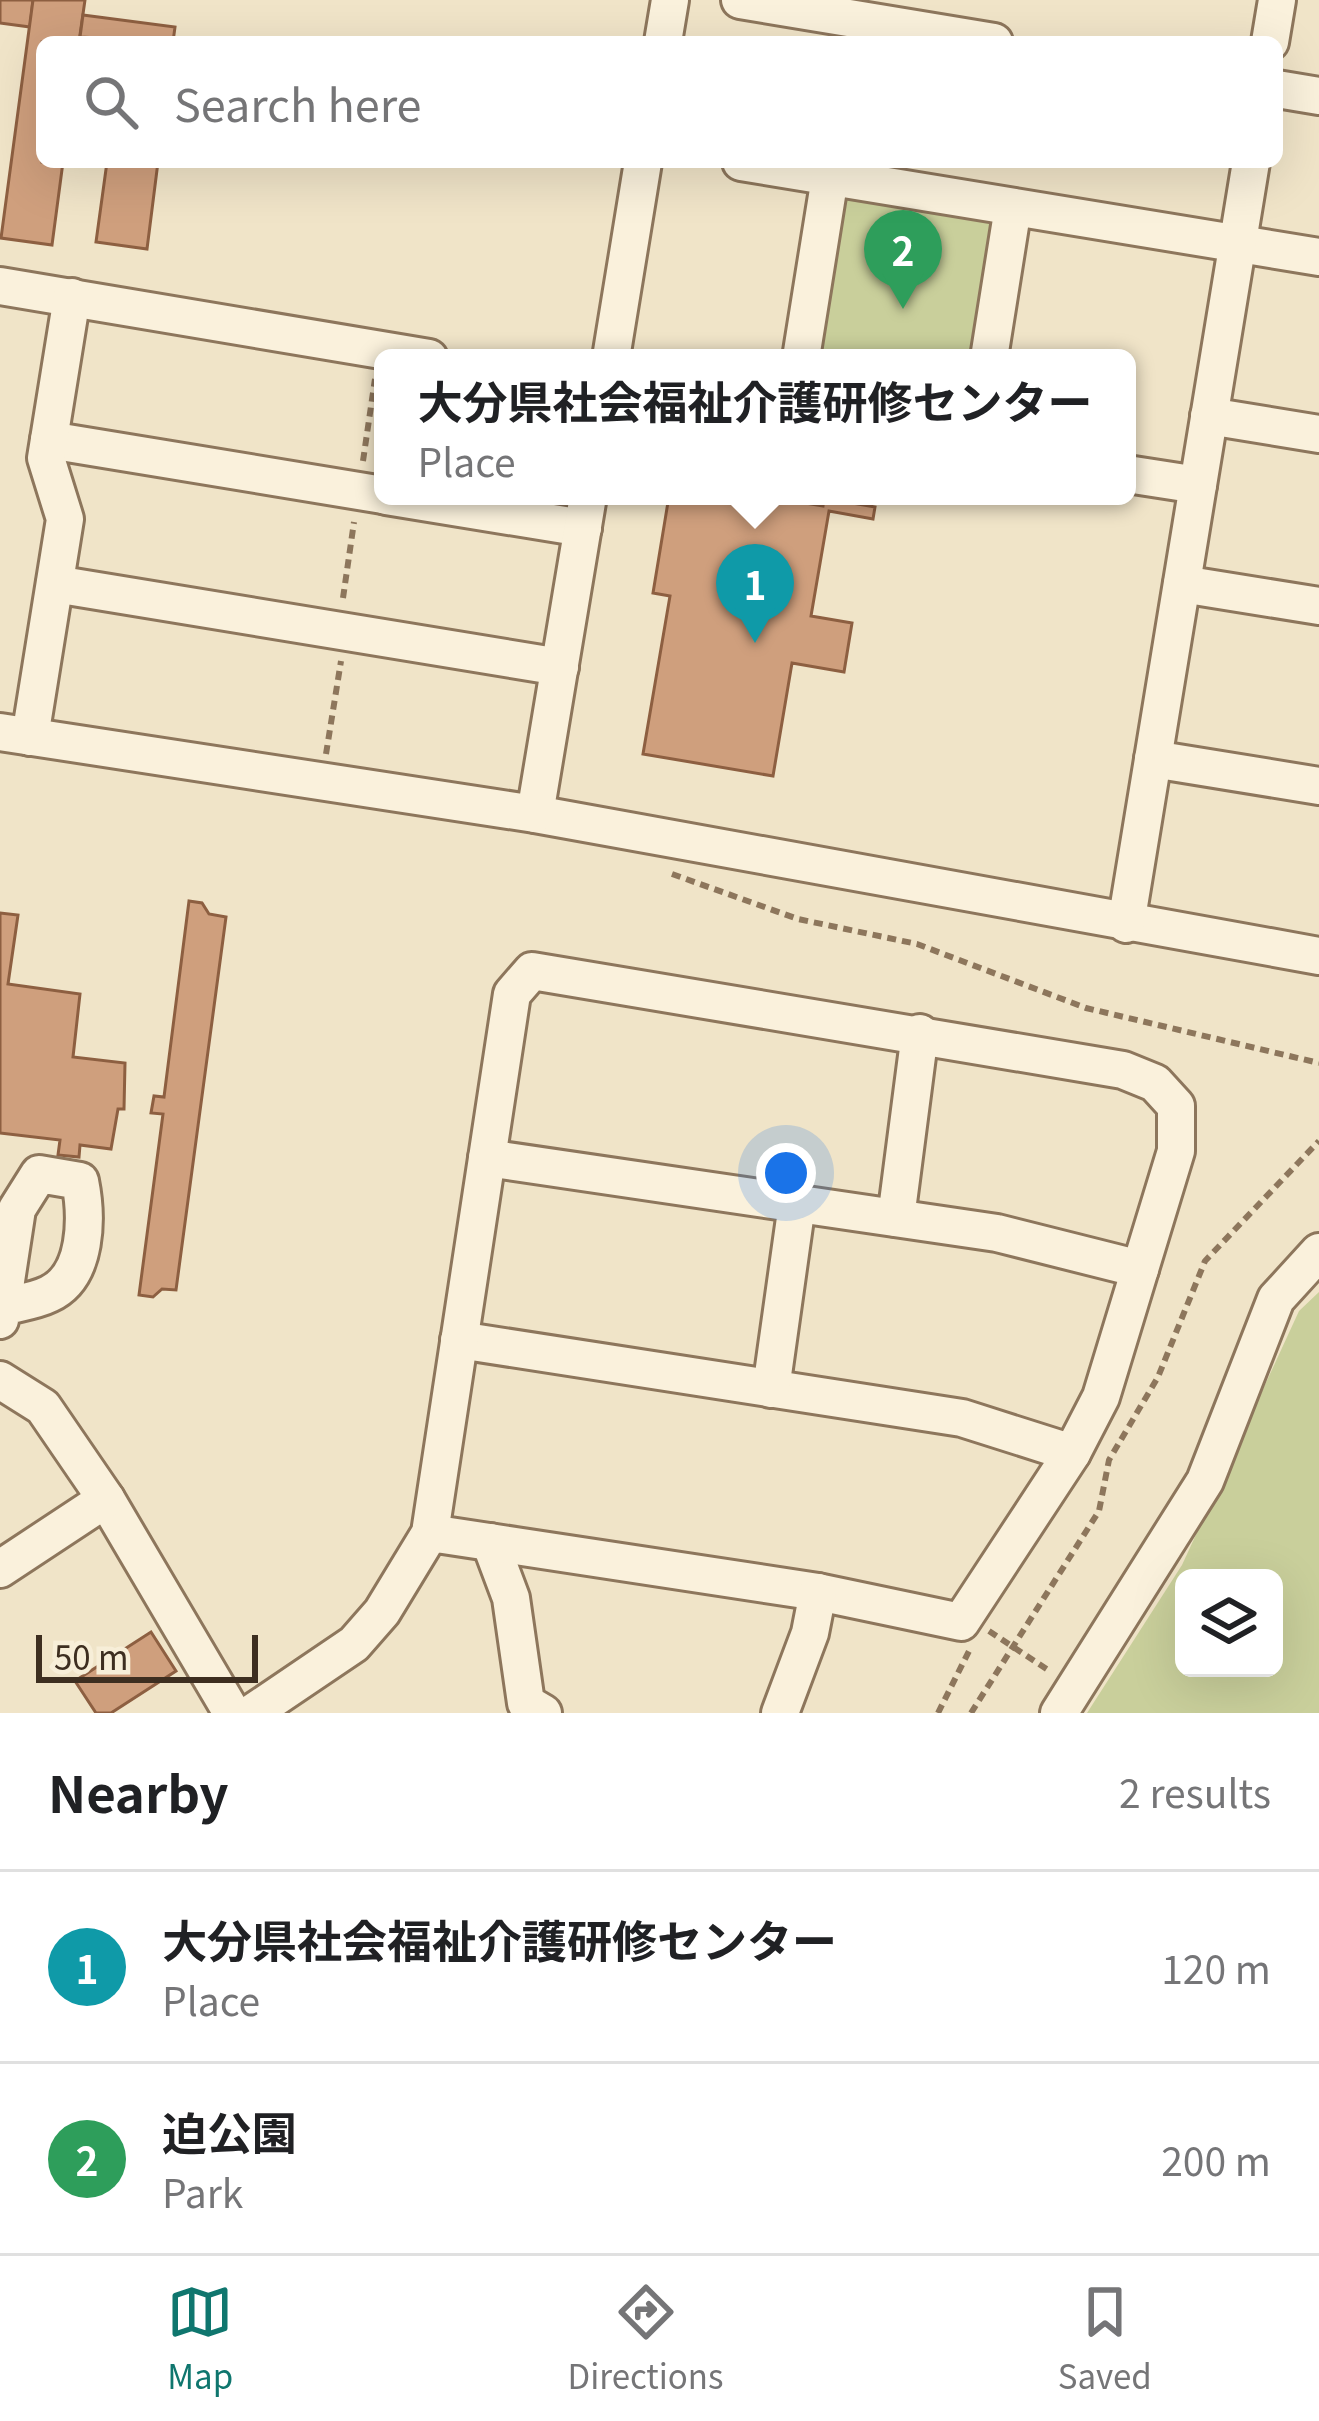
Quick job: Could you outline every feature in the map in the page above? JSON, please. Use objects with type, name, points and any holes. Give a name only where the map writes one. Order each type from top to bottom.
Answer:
[{"type":"street","points":[[664,36],[670,0]]},
{"type":"street","points":[[740,0],[958,36]]},
{"type":"street","points":[[1271,36],[1277,0]]},
{"type":"street","points":[[1283,90],[1319,96]]},
{"type":"street","points":[[612,349],[642,168]]},
{"type":"street","points":[[777,168],[1319,257]]},
{"type":"street","points":[[1126,924],[1250,168]]},
{"type":"street","points":[[802,349],[830,177]]},
{"type":"street","points":[[989,349],[1013,207]]},
{"type":"street","points":[[0,286],[376,349]]},
{"type":"street","points":[[72,297],[46,458],[65,519],[55,584],[15,734],[535,814],[1319,956]]},
{"type":"street","points":[[1209,416],[1319,434]]},
{"type":"street","points":[[49,440],[374,494]]},
{"type":"street","points":[[1136,475],[1198,485]]},
{"type":"street","points":[[498,505],[585,512],[535,814]]},
{"type":"street","points":[[55,584],[560,668]]},
{"type":"street","points":[[1182,584],[1319,606]]},
{"type":"street","points":[[1153,759],[1319,786]]},
{"type":"street","points":[[252,1713],[354,1644],[382,1612],[430,1533],[512,994],[532,970],[1123,1070],[1167,1093],[1180,1120],[1176,1151],[1101,1397],[1072,1453],[961,1622],[818,1592],[430,1533]]},
{"type":"street","points":[[896,1218],[920,1033]]},
{"type":"street","points":[[487,1158],[997,1233],[1140,1269]]},
{"type":"street","points":[[771,1389],[796,1204]]},
{"type":"street","points":[[1059,1713],[1205,1480],[1276,1299],[1319,1252]]},
{"type":"street","points":[[459,1340],[962,1418],[1072,1453]]},
{"type":"street","points":[[0,1380],[43,1407],[106,1499],[232,1713]]},
{"type":"street","points":[[0,1569],[106,1499]]},
{"type":"street","points":[[490,1542],[511,1598],[530,1710]]},
{"type":"street","points":[[780,1713],[810,1634],[818,1592]]},
{"type":"path","points":[[321,782],[346,632]]},
{"type":"path","points":[[654,867],[797,919],[917,944],[1086,1008],[1319,1063]]},
{"type":"path","points":[[970,1713],[1099,1510],[1109,1460],[1158,1377],[1205,1261],[1319,1141]]},
{"type":"path","points":[[938,1713],[986,1629],[1056,1675]]},
{"type":"green space","points":[[848,190],[988,213],[999,226],[980,349],[813,349],[837,201]]},
{"type":"green space","points":[[1319,1292],[1319,1713],[1087,1713],[1175,1576],[1175,1677],[1283,1677],[1283,1569],[1179,1569],[1299,1311]]},
{"type":"building","points":[[0,0],[33,0],[30,27],[0,23]]},
{"type":"building","points":[[33,0],[85,0],[80,36],[36,36],[36,168],[62,168],[52,245],[1,238]]},
{"type":"building","points":[[83,15],[175,27],[174,36],[80,36]]},
{"type":"building","points":[[106,168],[157,168],[147,249],[96,242]]},
{"type":"building","points":[[668,505],[875,507],[873,519],[829,511],[811,616],[852,623],[844,672],[792,663],[773,776],[643,754],[670,596],[653,593]]},
{"type":"building","points":[[189,901],[202,903],[209,914],[226,917],[176,1290],[162,1289],[153,1297],[139,1295],[163,1114],[151,1113],[154,1096],[164,1097]]},
{"type":"building","points":[[0,913],[18,915],[8,984],[80,994],[73,1057],[125,1063],[124,1109],[118,1109],[111,1149],[80,1145],[79,1157],[58,1155],[60,1140],[0,1133]]},
{"type":"building","points":[[151,1632],[176,1671],[111,1713],[96,1713],[75,1681]]},
{"type":"place","name":"迫公園","points":[[903,309]]},
{"type":"place","name":"大分県社会福祉介護研修センター","points":[[755,643]]}]
